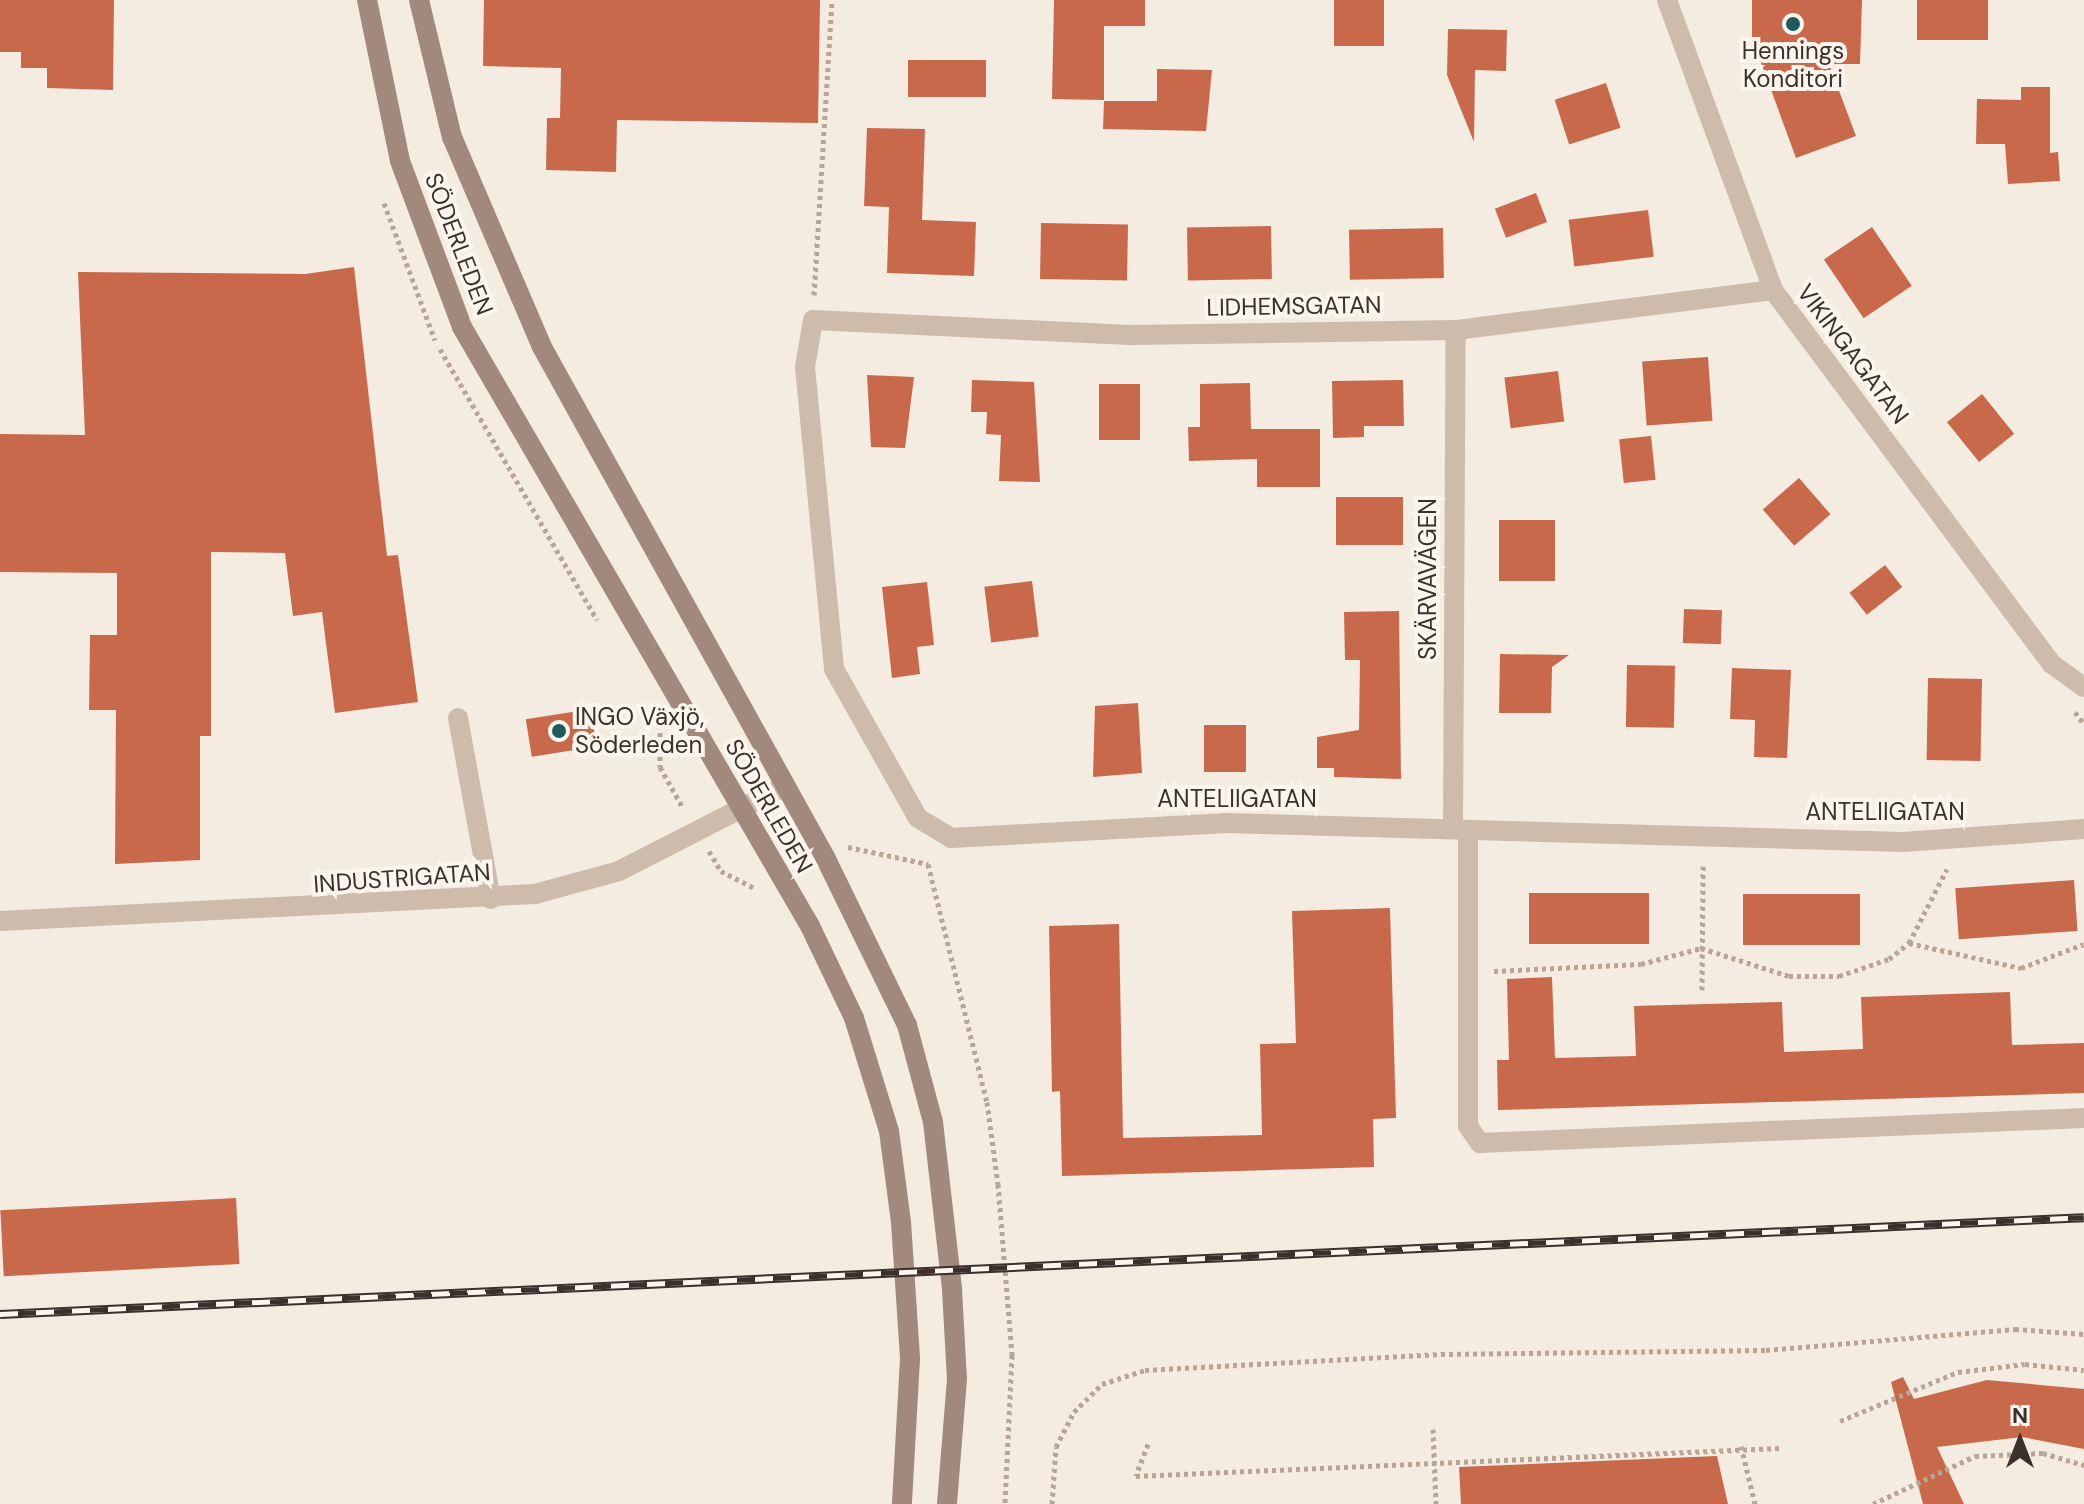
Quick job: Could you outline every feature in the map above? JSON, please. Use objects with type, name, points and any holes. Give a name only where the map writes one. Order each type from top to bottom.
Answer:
[{"type":"street","name":"SÖDERLEDEN","points":[[367,0],[400,161],[462,327],[838,980],[889,1131],[910,1359],[902,1504]]},
{"type":"street","name":"SÖDERLEDEN","points":[[419,0],[452,137],[542,347],[887,974],[933,1122],[957,1379],[947,1504]]},
{"type":"street","name":"VIKINGAGATAN","points":[[1667,0],[1773,290],[2052,664],[2084,687]]},
{"type":"street","name":"LIDHEMSGATAN","points":[[813,320],[1130,335],[1456,330],[1773,290]]},
{"type":"street","name":"ANTELIIGATAN","points":[[813,320],[805,367],[834,669],[918,818],[951,838],[1210,823],[1903,842],[2084,829]]},
{"type":"street","name":"SKÄRVAVÄGEN","points":[[1456,330],[1460,829],[1468,972],[1468,1126],[1480,1143],[2084,1118]]},
{"type":"street","points":[[458,718],[491,899]]},
{"type":"street","name":"INDUSTRIGATAN","points":[[0,921],[491,899],[586,883],[783,787]]},
{"type":"path","points":[[813,320],[832,0]]},
{"type":"path","points":[[846,847],[928,864],[984,1087],[998,1184],[1012,1355],[1005,1504]]},
{"type":"path","points":[[1702,990],[1703,866]]},
{"type":"path","points":[[1468,972],[1641,964],[1701,948],[1813,978],[1865,970],[1909,943],[1947,869]]},
{"type":"path","points":[[1909,943],[2021,968],[2084,944]]},
{"type":"path","points":[[1052,1504],[1053,1458],[1074,1412],[1102,1384],[1145,1370],[1441,1354],[1766,1350],[2015,1329],[2084,1334]]},
{"type":"path","points":[[1840,1421],[1958,1372],[2025,1364],[2084,1370]]},
{"type":"path","points":[[1433,1429],[1436,1504]]},
{"type":"path","points":[[1148,1444],[1136,1476],[1741,1446],[1781,1448]]},
{"type":"path","points":[[1741,1446],[1755,1504]]},
{"type":"path","points":[[1873,1504],[1975,1456],[2043,1453],[2084,1465]]},
{"type":"building","points":[[0,0],[114,0],[113,90],[47,88],[47,68],[21,68],[21,52],[0,52]]},
{"type":"building","points":[[484,0],[820,0],[818,123],[617,120],[616,172],[546,170],[547,118],[560,118],[561,68],[483,66]]},
{"type":"building","points":[[1054,0],[1145,0],[1145,26],[1104,26],[1104,100],[1052,99]]},
{"type":"building","points":[[1334,0],[1384,0],[1384,46],[1334,46]]},
{"type":"building","points":[[1752,0],[1862,0],[1860,64],[1829,64],[1856,136],[1796,158],[1752,38]]},
{"type":"building","points":[[1917,0],[1988,0],[1988,40],[1917,40]]},
{"type":"building","points":[[1448,29],[1507,30],[1506,71],[1475,70],[1474,142],[1447,75]]},
{"type":"building","points":[[908,60],[986,60],[986,97],[908,97]]},
{"type":"building","points":[[1157,69],[1212,70],[1206,131],[1103,129],[1104,101],[1157,101]]},
{"type":"building","points":[[1606,83],[1621,128],[1569,144],[1555,100]]},
{"type":"building","points":[[2021,87],[2050,87],[2050,153],[2058,152],[2060,181],[2008,184],[2005,144],[1976,144],[1977,99],[2021,100]]},
{"type":"building","points":[[867,128],[925,129],[922,220],[976,222],[974,276],[887,273],[889,207],[864,206]]},
{"type":"building","points":[[1536,193],[1547,222],[1506,238],[1495,209]]},
{"type":"building","points":[[1648,210],[1654,257],[1574,266],[1569,220]]},
{"type":"building","points":[[1041,223],[1128,225],[1127,281],[1040,279]]},
{"type":"building","points":[[1271,226],[1272,279],[1188,280],[1187,227]]},
{"type":"building","points":[[1872,227],[1912,286],[1864,318],[1824,259]]},
{"type":"building","points":[[1443,228],[1444,278],[1350,280],[1349,230]]},
{"type":"building","points":[[354,267],[387,556],[398,555],[418,702],[335,713],[322,612],[293,616],[285,553],[211,552],[211,736],[200,736],[200,860],[115,864],[116,710],[89,710],[90,635],[117,635],[117,573],[0,572],[0,434],[85,435],[78,272],[305,274]]},
{"type":"building","points":[[1708,357],[1712,421],[1647,425],[1642,362]]},
{"type":"building","points":[[1558,371],[1564,422],[1511,428],[1504,378]]},
{"type":"building","points":[[867,375],[914,377],[905,448],[871,447]]},
{"type":"building","points":[[972,380],[1034,382],[1040,482],[999,481],[1001,435],[986,434],[987,412],[971,412]]},
{"type":"building","points":[[1403,380],[1404,426],[1364,426],[1364,437],[1333,438],[1332,381]]},
{"type":"building","points":[[1250,383],[1251,429],[1320,429],[1320,487],[1257,487],[1257,459],[1189,461],[1188,427],[1200,427],[1200,384]]},
{"type":"building","points":[[1099,384],[1140,384],[1140,440],[1099,440]]},
{"type":"building","points":[[1982,394],[2014,434],[1979,462],[1947,422]]},
{"type":"building","points":[[1651,436],[1656,480],[1624,483],[1619,439]]},
{"type":"building","points":[[1799,478],[1830,514],[1794,546],[1763,509]]},
{"type":"building","points":[[1336,497],[1403,497],[1403,545],[1336,545]]},
{"type":"building","points":[[1499,520],[1555,520],[1555,581],[1499,581]]},
{"type":"building","points":[[1885,565],[1902,587],[1867,615],[1850,593]]},
{"type":"building","points":[[1032,581],[1039,637],[991,642],[984,587]]},
{"type":"building","points":[[927,582],[934,645],[917,647],[920,674],[892,678],[882,587]]},
{"type":"building","points":[[1684,609],[1722,610],[1721,644],[1683,643]]},
{"type":"building","points":[[1399,611],[1401,779],[1334,777],[1334,768],[1317,768],[1317,737],[1359,730],[1360,660],[1345,660],[1344,612]]},
{"type":"building","points":[[1500,654],[1569,655],[1552,667],[1551,713],[1499,713]]},
{"type":"building","points":[[1627,665],[1675,666],[1674,728],[1626,727]]},
{"type":"building","points":[[1732,668],[1791,670],[1787,758],[1754,757],[1755,720],[1730,719]]},
{"type":"building","points":[[1928,678],[1982,679],[1981,761],[1927,760]]},
{"type":"building","points":[[1138,703],[1142,773],[1093,777],[1095,706]]},
{"type":"building","points":[[591,709],[597,747],[532,757],[526,719]]},
{"type":"building","points":[[1204,725],[1246,725],[1246,772],[1204,772]]},
{"type":"building","points":[[2074,880],[2078,931],[1959,939],[1955,888]]},
{"type":"building","points":[[1529,893],[1649,893],[1649,944],[1529,944]]},
{"type":"building","points":[[1743,894],[1860,894],[1860,945],[1743,945]]},
{"type":"building","points":[[1390,908],[1396,1118],[1373,1119],[1374,1167],[1062,1176],[1060,1091],[1052,1092],[1049,926],[1119,924],[1123,1138],[1262,1135],[1260,1044],[1296,1043],[1292,911]]},
{"type":"building","points":[[1552,977],[1555,1058],[1636,1056],[1634,1006],[1782,1002],[1784,1052],[1863,1049],[1861,997],[2010,992],[2012,1045],[2084,1043],[2084,1093],[1498,1110],[1497,1060],[1509,1060],[1507,979]]},
{"type":"building","points":[[236,1198],[239,1264],[4,1276],[0,1210]]},
{"type":"building","points":[[1903,1377],[1914,1399],[1987,1380],[2084,1389],[2084,1449],[2022,1437],[1937,1447],[1964,1504],[1923,1504],[1891,1382]]},
{"type":"building","points":[[1717,1456],[1728,1504],[1461,1504],[1459,1467]]},
{"type":"railway","points":[[0,1314],[2084,1217]]},
{"type":"place","name":"Hennings Konditori","points":[[1793,24]]},
{"type":"place","name":"INGO Växjö, Söderleden","points":[[559,731]]}]
